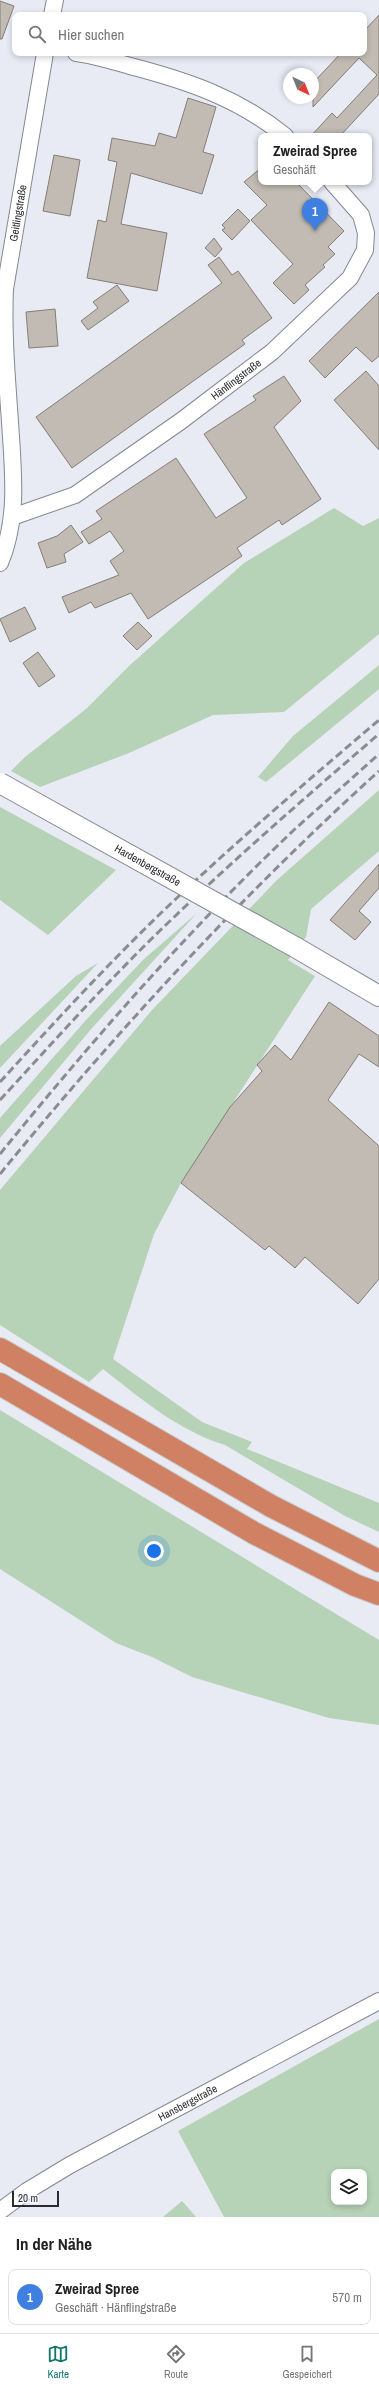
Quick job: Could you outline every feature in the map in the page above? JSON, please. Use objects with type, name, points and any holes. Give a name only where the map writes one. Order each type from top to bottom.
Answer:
[{"type":"highway","points":[[0,1349],[47,1378],[271,1506],[379,1561]]},
{"type":"highway","points":[[0,1384],[254,1533],[355,1585],[379,1594]]},
{"type":"street","points":[[53,12],[55,0]]},
{"type":"street","name":"Geitlingstraße","points":[[0,563],[6,550],[12,517],[14,478],[3,328],[5,289],[44,56]]},
{"type":"street","points":[[88,56],[167,76],[211,90],[258,115],[281,133]]},
{"type":"street","name":"Hänflingstraße","points":[[12,517],[75,495],[187,417],[272,352],[350,278],[365,250],[366,233],[361,214],[335,185]]},
{"type":"street","name":"Hardenbergstraße","points":[[0,783],[295,947],[379,996]]},
{"type":"street","name":"Hansbergstraße","points":[[0,2211],[27,2191],[70,2166],[379,2001]]},
{"type":"green space","points":[[334,508],[363,526],[379,518],[379,634],[284,712],[213,715],[129,753],[40,787],[11,771],[25,757],[86,709],[129,666],[244,563]]},
{"type":"green space","points":[[379,665],[379,689],[266,782],[258,777],[293,736]]},
{"type":"green space","points":[[379,790],[379,851],[311,909],[306,937],[288,960],[315,976],[181,1183],[154,1234],[113,1359],[202,1422],[252,1442],[247,1449],[379,1503],[379,1532],[345,1516],[225,1445],[208,1439],[176,1422],[161,1413],[103,1369],[89,1382],[0,1325],[0,1190],[152,1010],[277,880]]},
{"type":"green space","points":[[0,807],[116,870],[48,935],[0,900]]},
{"type":"green space","points":[[197,913],[92,1028],[0,1138],[0,1118],[87,1019],[143,960]]},
{"type":"green space","points":[[98,963],[0,1068],[0,1046],[76,976]]},
{"type":"green space","points":[[0,1410],[379,1640],[379,1725],[329,1718],[192,1677],[152,1657],[116,1643],[0,1569]]},
{"type":"green space","points":[[379,2019],[379,2217],[224,2217],[178,2131]]},
{"type":"green space","points":[[182,2201],[196,2217],[163,2217]]},
{"type":"building","points":[[0,1],[14,6],[2,39],[0,39]]},
{"type":"building","points":[[379,15],[379,94],[343,133],[314,133],[332,113],[337,118],[377,75],[359,58],[319,101],[319,77],[338,56],[367,56],[367,28]]},
{"type":"building","points":[[188,98],[216,107],[203,152],[214,155],[202,194],[131,173],[121,224],[167,233],[157,291],[87,278],[98,220],[106,222],[117,162],[108,160],[112,138],[155,146],[159,133],[176,138]]},
{"type":"building","points":[[54,155],[80,160],[70,216],[43,211]]},
{"type":"building","points":[[258,170],[258,185],[299,185],[344,231],[328,247],[335,254],[323,265],[325,267],[305,285],[309,290],[294,304],[273,283],[293,264],[251,220],[267,205],[244,182]]},
{"type":"building","points":[[238,209],[250,221],[232,240],[222,230],[225,228],[222,225]]},
{"type":"building","points":[[214,238],[222,249],[215,257],[205,248]]},
{"type":"building","points":[[219,257],[232,275],[238,271],[272,318],[242,340],[245,344],[72,468],[36,417],[222,283],[208,265]]},
{"type":"building","points":[[117,285],[129,301],[88,330],[81,321],[98,308],[93,302]]},
{"type":"building","points":[[379,292],[379,356],[372,362],[356,347],[325,378],[309,361]]},
{"type":"building","points":[[55,309],[58,346],[29,348],[26,312]]},
{"type":"building","points":[[366,371],[379,386],[379,450],[334,400]]},
{"type":"building","points":[[284,376],[301,401],[274,427],[321,499],[282,525],[279,520],[237,548],[242,556],[148,619],[131,593],[95,608],[91,602],[69,613],[62,597],[119,575],[110,561],[124,551],[110,531],[89,544],[81,532],[102,519],[96,511],[176,458],[216,518],[247,498],[204,434],[256,400],[253,396]]},
{"type":"building","points":[[71,525],[83,542],[64,554],[66,562],[47,568],[38,543],[57,536]]},
{"type":"building","points":[[25,607],[36,629],[10,642],[0,619]]},
{"type":"building","points":[[138,622],[152,636],[137,650],[123,636]]},
{"type":"building","points":[[38,652],[55,676],[39,687],[23,663]]},
{"type":"building","points":[[379,864],[379,888],[359,911],[371,922],[355,940],[330,920]]},
{"type":"building","points":[[329,1002],[379,1036],[379,1067],[359,1054],[328,1100],[379,1146],[379,1279],[358,1304],[305,1257],[295,1268],[269,1246],[265,1250],[181,1183],[230,1107],[262,1071],[257,1065],[275,1045],[291,1060]]},
{"type":"railway","points":[[0,1082],[99,975],[187,888],[241,839],[379,720]]},
{"type":"railway","points":[[0,1100],[105,986],[171,920],[274,826],[379,734]]},
{"type":"railway","points":[[0,1154],[106,1028],[179,946],[295,829],[379,754]]},
{"type":"railway","points":[[0,1174],[89,1068],[229,916],[328,818],[379,771]]},
{"type":"place","name":"Zweirad Spree","points":[[315,231]]}]
